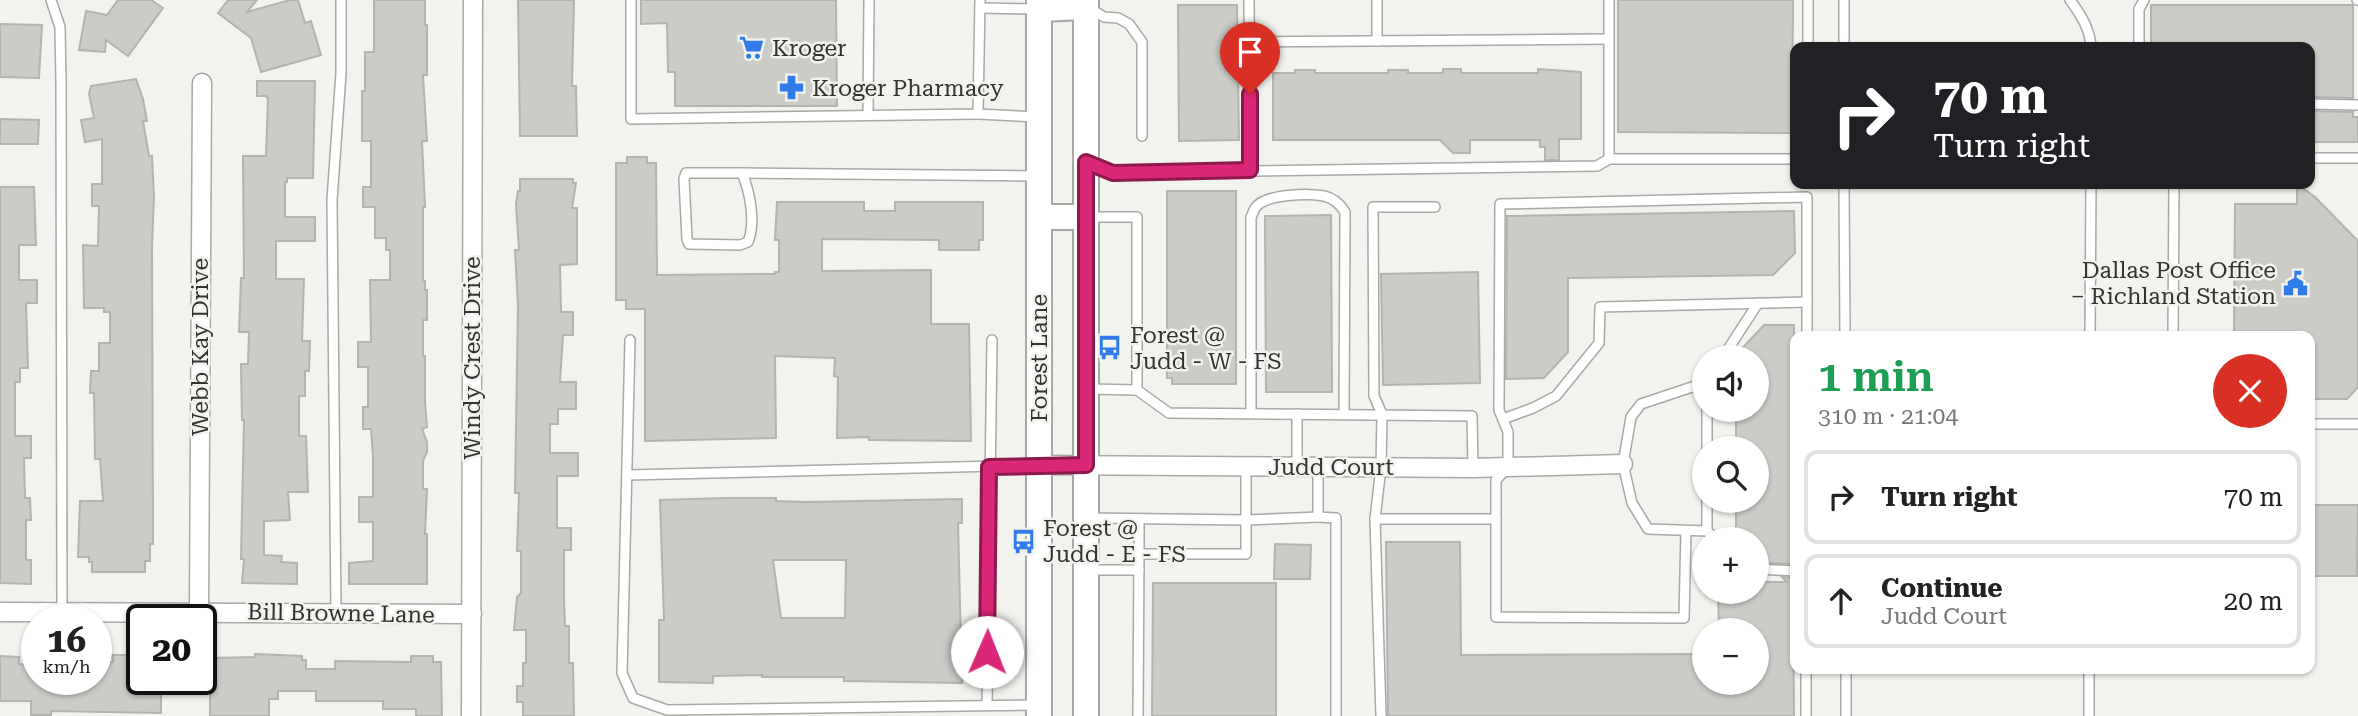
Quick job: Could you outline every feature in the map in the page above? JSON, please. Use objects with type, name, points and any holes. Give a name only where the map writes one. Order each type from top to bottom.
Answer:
[{"type":"main road","points":[[1039,4],[1090,2]]},
{"type":"main road","name":"Forest Lane","points":[[1086,716],[1086,162],[1090,2]]},
{"type":"main road","name":"Forest Lane","points":[[1039,4],[1039,710]]},
{"type":"main road","points":[[1039,216],[1086,216]]},
{"type":"street","name":"Windy Crest Drive","points":[[471,716],[473,0]]},
{"type":"street","name":"Webb Kay Drive","points":[[199,604],[202,83]]},
{"type":"street","name":"Judd Court","points":[[1038,465],[1473,468],[1623,464]]},
{"type":"street","name":"Bill Browne Lane","points":[[217,611],[472,614]]},
{"type":"street","name":"Bill Browne Lane","points":[[0,612],[21,612]]},
{"type":"lane","points":[[51,0],[60,27],[62,604]]},
{"type":"lane","points":[[336,613],[332,200],[341,74],[341,0]]},
{"type":"lane","points":[[631,0],[631,119],[978,114],[1039,117]]},
{"type":"lane","points":[[868,115],[869,0]]},
{"type":"lane","points":[[1249,0],[1250,170]]},
{"type":"lane","points":[[1377,0],[1377,41]]},
{"type":"lane","points":[[1609,0],[1609,159]]},
{"type":"lane","points":[[1808,0],[1808,42]]},
{"type":"lane","points":[[1844,0],[1844,42]]},
{"type":"lane","points":[[2070,0],[2080,14],[2091,42]]},
{"type":"lane","points":[[2139,42],[2139,9],[2144,0]]},
{"type":"lane","points":[[1090,2],[1104,17],[1118,18],[1129,24],[1142,42],[1142,136]]},
{"type":"lane","points":[[978,114],[980,4],[1039,4]]},
{"type":"lane","points":[[1249,43],[1608,39]]},
{"type":"lane","points":[[2315,104],[2358,105]]},
{"type":"lane","points":[[2315,158],[2358,158]]},
{"type":"lane","points":[[1086,162],[1113,173],[1597,166],[1609,159],[1790,159]]},
{"type":"lane","points":[[742,173],[749,189],[751,235],[748,242],[740,245],[689,244],[684,179],[686,173],[742,173],[1039,176]]},
{"type":"lane","points":[[1844,189],[1845,331]]},
{"type":"lane","points":[[2090,331],[2091,189]]},
{"type":"lane","points":[[2173,331],[2174,189]]},
{"type":"lane","points":[[1251,413],[1251,217],[1256,206],[1269,199],[1287,195],[1326,196],[1340,204],[1345,212],[1344,414]]},
{"type":"lane","points":[[1686,531],[1684,618],[1496,617],[1496,480],[1508,467],[1508,432],[1499,410],[1500,204],[1807,197],[1807,331]]},
{"type":"lane","points":[[1381,716],[1375,519],[1381,467],[1382,414],[1374,397],[1373,207],[1435,207]]},
{"type":"lane","points":[[1086,216],[1137,217],[1137,390]]},
{"type":"lane","points":[[1503,419],[1556,396],[1598,343],[1600,307],[1807,302]]},
{"type":"lane","points":[[1731,345],[1758,303]]},
{"type":"lane","points":[[631,340],[622,673],[634,698],[667,709],[987,705],[1039,710]]},
{"type":"lane","points":[[987,705],[992,340]]},
{"type":"lane","points":[[1692,387],[1641,404],[1631,417],[1623,464],[1632,503],[1648,529],[1692,531]]},
{"type":"lane","points":[[1086,389],[1137,390],[1169,413],[1472,416],[1473,468]]},
{"type":"lane","points":[[1297,414],[1297,467]]},
{"type":"lane","points":[[2315,424],[2358,424]]},
{"type":"lane","points":[[628,475],[1038,465]]},
{"type":"lane","points":[[1139,554],[1246,554],[1247,466]]},
{"type":"lane","points":[[1318,467],[1318,517]]},
{"type":"lane","points":[[1086,518],[1246,520],[1336,517],[1336,716]]},
{"type":"lane","points":[[1139,519],[1139,716]]},
{"type":"lane","points":[[1375,519],[1496,519]]},
{"type":"lane","points":[[1086,570],[1139,570]]},
{"type":"lane","points":[[1769,570],[1790,571]]},
{"type":"lane","points":[[1806,674],[1806,716]]},
{"type":"lane","points":[[1846,674],[1846,716]]},
{"type":"lane","points":[[2088,716],[2089,674]]},
{"type":"building","points":[[118,0],[151,0],[163,8],[128,56],[106,40],[105,52],[79,50],[86,11],[107,15]]},
{"type":"building","points":[[228,0],[257,0],[247,12],[298,0],[305,23],[311,21],[321,55],[261,72],[251,38],[218,13]]},
{"type":"building","points":[[374,0],[425,0],[427,75],[423,75],[427,141],[422,141],[425,207],[423,280],[427,290],[427,320],[423,320],[423,356],[427,427],[422,429],[427,442],[423,461],[423,489],[427,489],[427,584],[349,584],[349,563],[373,561],[373,522],[359,522],[359,497],[373,497],[373,456],[371,429],[363,429],[363,407],[368,407],[368,367],[358,367],[358,342],[371,342],[370,280],[390,280],[390,250],[386,250],[386,238],[375,238],[375,207],[363,207],[363,187],[371,187],[371,141],[362,141],[362,91],[365,91],[365,52],[374,52]]},
{"type":"building","points":[[518,0],[574,0],[572,86],[576,86],[577,136],[520,136]]},
{"type":"building","name":"Kroger","points":[[641,0],[836,0],[837,106],[675,106],[675,72],[668,72],[667,23],[641,24]]},
{"type":"building","points":[[1618,0],[1793,0],[1790,133],[1618,132]]},
{"type":"building","points":[[1178,5],[1237,5],[1239,140],[1179,141]]},
{"type":"building","points":[[2151,5],[2353,5],[2353,98],[2315,97],[2315,42],[2151,42]]},
{"type":"building","points":[[0,24],[42,25],[39,78],[0,77]]},
{"type":"building","points":[[1443,69],[1461,69],[1461,73],[1538,73],[1538,69],[1581,72],[1581,139],[1559,139],[1559,160],[1545,160],[1545,147],[1540,147],[1540,140],[1470,140],[1470,153],[1453,153],[1440,140],[1273,140],[1273,73],[1315,70],[1315,73],[1388,73],[1388,70],[1408,70],[1408,73],[1443,73]]},
{"type":"building","points":[[136,79],[147,121],[143,121],[149,156],[152,156],[154,197],[153,544],[150,544],[150,561],[145,561],[145,572],[92,572],[89,557],[78,557],[80,501],[103,501],[100,459],[95,459],[94,393],[90,393],[91,371],[99,371],[99,343],[110,343],[110,312],[104,312],[104,308],[84,308],[83,245],[98,246],[99,206],[92,206],[92,184],[102,184],[102,139],[85,142],[81,120],[94,118],[89,94],[91,86]]},
{"type":"building","points":[[257,81],[315,81],[313,178],[287,178],[285,217],[315,217],[315,241],[276,241],[276,279],[304,279],[302,341],[310,341],[309,371],[305,371],[305,396],[299,396],[299,436],[306,436],[308,492],[288,492],[290,520],[264,521],[264,555],[282,556],[281,562],[297,563],[297,584],[242,583],[244,420],[241,364],[248,364],[249,332],[239,332],[241,278],[244,278],[243,156],[266,156],[268,99],[266,96],[257,96]]},
{"type":"building","points":[[2315,111],[2353,112],[2353,117],[2358,117],[2358,142],[2315,142]]},
{"type":"building","points":[[0,119],[39,120],[38,144],[0,144]]},
{"type":"building","points":[[627,157],[647,157],[647,163],[656,163],[657,275],[779,272],[779,240],[775,240],[777,202],[864,202],[864,211],[895,211],[895,202],[983,202],[983,240],[979,240],[979,250],[939,250],[939,240],[822,239],[822,271],[931,270],[931,324],[969,324],[971,441],[837,438],[838,377],[834,376],[835,358],[775,356],[776,438],[645,441],[645,309],[626,309],[626,300],[616,300],[616,163],[627,163]]},
{"type":"building","points":[[520,179],[573,179],[573,183],[576,183],[572,208],[577,208],[577,264],[560,265],[561,312],[573,312],[573,335],[563,335],[560,382],[576,382],[576,409],[558,409],[558,424],[550,424],[550,453],[578,453],[578,476],[557,476],[557,528],[571,528],[571,550],[564,550],[564,599],[565,626],[569,626],[569,663],[573,663],[574,716],[523,716],[523,702],[517,702],[517,686],[523,686],[523,663],[526,663],[526,630],[514,630],[517,597],[521,593],[521,551],[517,551],[519,493],[515,493],[518,305],[515,250],[519,250],[516,204]]},
{"type":"building","points":[[0,187],[34,187],[36,245],[19,245],[19,280],[37,280],[37,303],[26,303],[28,368],[20,368],[20,382],[15,382],[15,436],[31,436],[31,458],[24,458],[25,498],[30,498],[31,520],[26,520],[26,560],[31,560],[31,584],[0,583]]},
{"type":"building","name":"Dallas Post Office – Richland Station","points":[[2297,189],[2304,189],[2358,241],[2358,387],[2347,399],[2315,399],[2315,331],[2234,331],[2235,204],[2297,204]]},
{"type":"building","points":[[1167,191],[1236,191],[1236,384],[1172,384],[1172,378],[1167,378]]},
{"type":"building","points":[[1794,211],[1795,253],[1773,275],[1568,278],[1568,352],[1544,378],[1506,379],[1507,216]]},
{"type":"building","points":[[1331,215],[1332,392],[1266,392],[1265,216]]},
{"type":"building","points":[[1478,272],[1480,383],[1383,385],[1381,274]]},
{"type":"building","points":[[1764,325],[1794,325],[1794,331],[1790,331],[1790,564],[1769,563],[1769,527],[1736,527],[1736,513],[1769,513],[1769,436],[1736,436],[1736,422],[1769,422],[1769,345],[1745,345]]},
{"type":"building","points":[[776,498],[776,501],[806,502],[962,499],[962,523],[958,523],[962,683],[844,681],[844,677],[762,675],[713,676],[713,683],[659,682],[659,620],[664,620],[660,500]],"holes":[[[773,560],[846,560],[845,618],[781,618]]]},
{"type":"building","points":[[2315,505],[2358,505],[2357,576],[2315,576]]},
{"type":"building","points":[[1386,542],[1460,542],[1461,655],[1692,654],[1692,695],[1769,695],[1769,618],[1719,618],[1718,604],[1769,604],[1769,582],[1787,582],[1782,577],[1790,578],[1790,674],[1794,674],[1794,716],[1388,716]]},
{"type":"building","points":[[1275,544],[1311,545],[1310,579],[1274,579]]},
{"type":"building","points":[[1153,583],[1276,583],[1276,716],[1152,716]]},
{"type":"building","points":[[255,654],[302,656],[302,660],[306,660],[306,669],[335,669],[335,661],[411,662],[411,656],[433,656],[433,662],[441,662],[442,716],[416,716],[416,709],[383,709],[383,701],[316,701],[316,691],[278,691],[278,699],[269,699],[269,716],[210,716],[210,695],[217,695],[217,658],[255,657]]},
{"type":"building","points":[[112,655],[126,655],[126,695],[161,695],[161,713],[51,711],[51,715],[31,715],[31,701],[0,701],[0,656],[19,657],[21,695],[112,695]]},
{"type":"place","name":"Kroger","points":[[752,48]]},
{"type":"place","name":"Kroger Pharmacy","points":[[792,88]]},
{"type":"place","name":"Dallas Post Office – Richland Station","points":[[2296,283]]},
{"type":"place","name":"Forest @ Judd - W - FS","points":[[1110,348]]},
{"type":"place","name":"Forest @ Judd - E - FS","points":[[1023,541]]},
{"type":"route","points":[[987,652],[989,467],[1086,465],[1086,162],[1113,173],[1250,170],[1250,94]]}]
